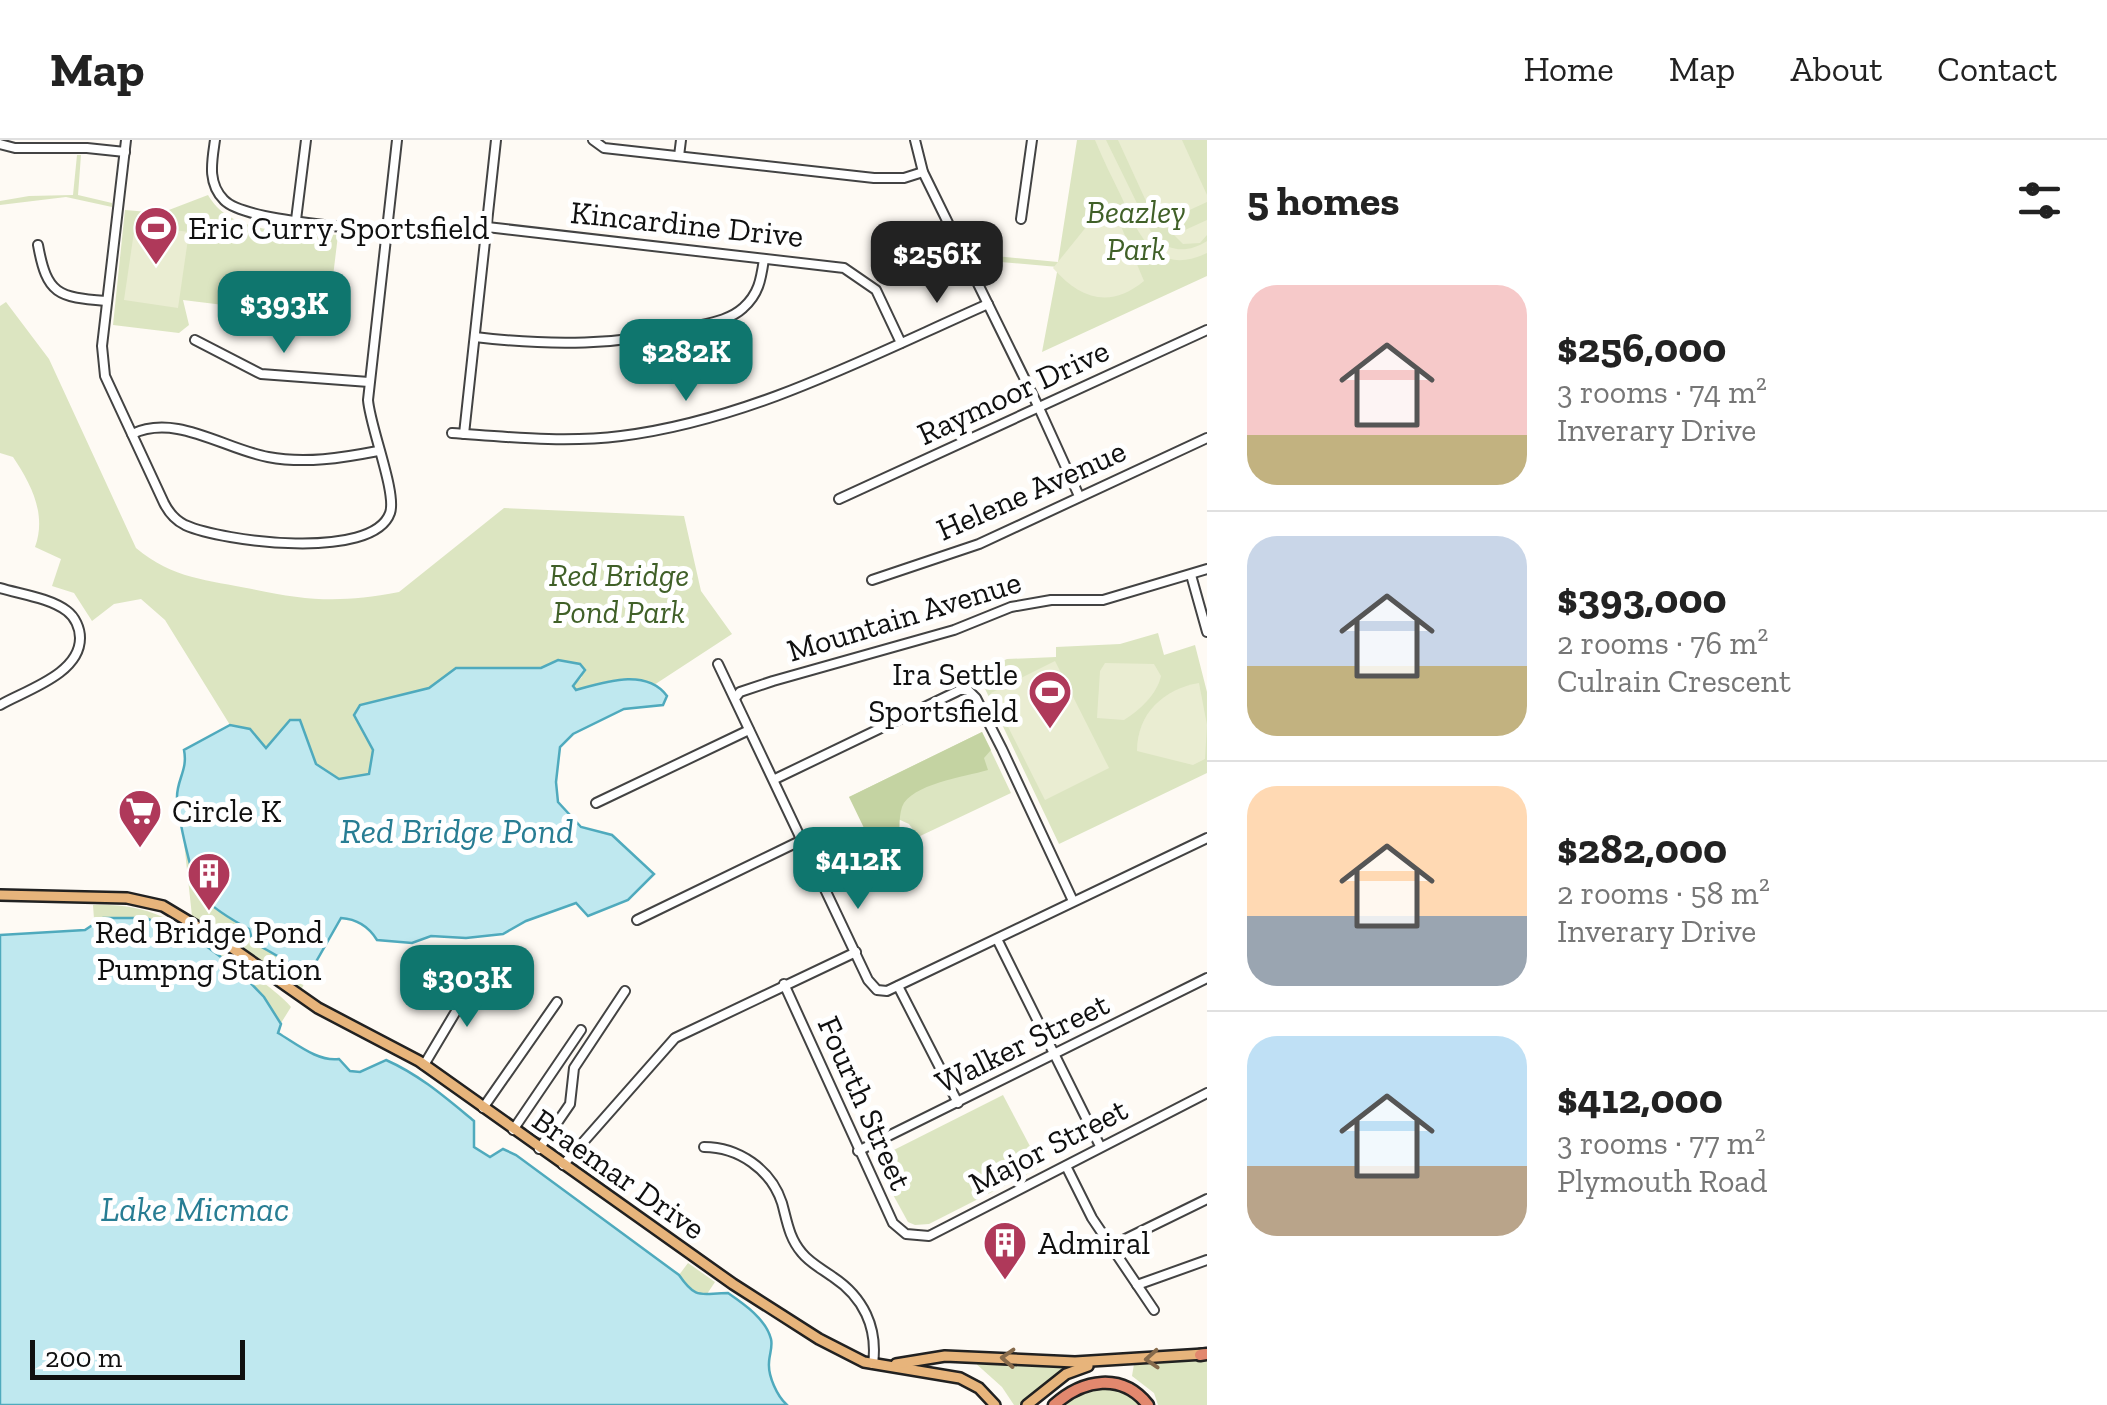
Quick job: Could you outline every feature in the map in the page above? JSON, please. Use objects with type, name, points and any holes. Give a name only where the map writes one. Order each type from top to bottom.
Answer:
[{"type":"highway","points":[[1055,1405],[1085,1384],[1106,1382],[1124,1384],[1148,1405]]},
{"type":"main road","name":"Braemar Drive","points":[[0,895],[154,902],[228,946],[318,1008],[424,1064],[563,1166],[819,1339],[874,1364],[960,1378],[979,1388],[995,1405]]},
{"type":"main road","points":[[889,1365],[945,1356],[1105,1362],[1204,1355]]},
{"type":"main road","points":[[1027,1405],[1066,1374],[1105,1362]]},
{"type":"street","points":[[126,140],[102,364],[167,509],[179,522],[278,545],[372,532],[390,514],[392,499],[369,419],[369,382],[397,140]]},
{"type":"street","points":[[215,140],[210,167],[215,188],[223,200],[244,211],[386,232]]},
{"type":"street","points":[[296,220],[306,140]]},
{"type":"street","points":[[464,434],[496,140]]},
{"type":"street","points":[[593,140],[602,148],[887,179],[923,172]]},
{"type":"street","points":[[679,156],[681,140]]},
{"type":"street","points":[[916,140],[923,172],[1078,496]]},
{"type":"street","points":[[1021,219],[1032,140]]},
{"type":"street","points":[[0,144],[15,148],[125,152]]},
{"type":"street","name":"Kincardine Drive","points":[[487,227],[828,265],[854,273],[882,298],[901,343]]},
{"type":"street","points":[[38,246],[43,274],[56,291],[74,298],[106,300]]},
{"type":"street","points":[[475,338],[542,344],[622,342],[724,319],[740,311],[755,294],[761,283],[764,259]]},
{"type":"street","points":[[452,433],[501,439],[582,440],[671,428],[819,379],[988,304]]},
{"type":"street","name":"Raymoor Drive","points":[[839,499],[1207,330]]},
{"type":"street","points":[[194,340],[261,374],[369,382]]},
{"type":"street","points":[[132,434],[166,426],[246,452],[289,459],[338,459],[378,450]]},
{"type":"street","name":"Helene Avenue","points":[[872,580],[979,544],[1207,438]]},
{"type":"street","name":"Mountain Avenue","points":[[736,696],[773,681],[954,630],[1012,607],[1051,600],[1103,600],[1207,570]]},
{"type":"street","points":[[1191,575],[1207,632]]},
{"type":"street","points":[[0,588],[68,612],[78,626],[80,641],[69,666],[0,705]]},
{"type":"street","points":[[718,664],[870,985],[877,990],[898,986],[1207,838]]},
{"type":"street","points":[[775,779],[960,690],[968,690],[1002,749],[1074,901]]},
{"type":"street","points":[[596,803],[750,730]]},
{"type":"street","points":[[638,920],[802,840]]},
{"type":"street","points":[[826,887],[894,856]]},
{"type":"street","points":[[997,940],[1100,1146]]},
{"type":"street","points":[[563,1166],[675,1038],[856,952]]},
{"type":"street","points":[[424,1064],[477,976]]},
{"type":"street","name":"Walker Street","points":[[858,1151],[1207,978]]},
{"type":"street","name":"Fourth Street","points":[[784,984],[893,1223],[910,1235]]},
{"type":"street","points":[[898,986],[958,1103]]},
{"type":"street","points":[[539,1149],[570,1104],[574,1068],[625,991]]},
{"type":"street","points":[[483,1108],[557,1002]]},
{"type":"street","points":[[513,1130],[582,1030]]},
{"type":"street","name":"Major Street","points":[[910,1235],[928,1236],[1207,1093]]},
{"type":"street","points":[[704,1147],[732,1150],[752,1162],[771,1181],[791,1236],[802,1254],[848,1287],[862,1303],[876,1345],[874,1364]]},
{"type":"street","points":[[1066,1166],[1092,1218],[1154,1310]]},
{"type":"street","points":[[1111,1246],[1207,1199]]},
{"type":"street","points":[[1138,1285],[1207,1260]]},
{"type":"green space","name":"Beazley Park","points":[[1077,140],[1207,140],[1207,276],[1042,352],[1058,267],[978,260],[975,254],[1058,262]]},
{"type":"green space","points":[[1095,140],[1106,140],[1154,238],[1180,249],[1207,241],[1207,253],[1175,260],[1152,249],[1135,226]]},
{"type":"green space","points":[[1118,140],[1182,140],[1207,202],[1157,225]]},
{"type":"green space","points":[[77,155],[81,155],[78,195],[112,203],[112,207],[66,197],[0,205],[0,201],[29,196],[73,195]]},
{"type":"green space","points":[[208,195],[219,209],[248,225],[338,235],[328,318],[183,300],[189,325],[179,333],[113,325],[125,210],[161,213]]},
{"type":"green space","points":[[1115,212],[1144,281],[1119,295],[1096,297],[1074,287],[1053,268],[1095,216]]},
{"type":"green space","points":[[1207,220],[1207,235],[1200,243],[1183,244],[1174,235]]},
{"type":"green space","name":"Eric Curry Sportsfield","points":[[135,225],[189,232],[178,308],[124,300]]},
{"type":"green space","name":"Red Bridge Pond Park","points":[[6,302],[49,359],[136,548],[177,572],[291,596],[360,598],[399,592],[504,508],[684,516],[701,591],[732,634],[654,685],[626,679],[576,690],[572,687],[582,677],[580,664],[558,660],[541,668],[456,668],[429,688],[360,705],[354,715],[373,750],[369,774],[339,779],[316,764],[290,720],[266,748],[249,729],[230,725],[165,620],[141,599],[114,604],[92,621],[74,593],[52,586],[61,559],[35,547],[39,523],[35,500],[13,457],[0,453],[0,306]]},
{"type":"green space","points":[[1158,633],[1164,655],[1195,645],[1207,692],[1207,773],[1059,844],[977,672],[1007,659],[1056,657],[1056,647],[1120,644]]},
{"type":"green space","name":"Ira Settle Sportsfield","points":[[1055,661],[1109,768],[1045,800],[991,693]]},
{"type":"green space","points":[[1105,663],[1154,664],[1161,676],[1147,701],[1124,720],[1097,718],[1100,671]]},
{"type":"green space","points":[[1199,683],[1207,725],[1205,759],[1193,765],[1137,751],[1142,725],[1155,705],[1175,691]]},
{"type":"green space","points":[[982,732],[1011,793],[918,837],[909,824],[849,797]]},
{"type":"green space","points":[[982,732],[991,750],[984,758],[988,770],[939,783],[907,799],[900,817],[900,847],[878,857],[849,797]]},
{"type":"green space","points":[[184,842],[201,896],[249,929],[253,942],[309,974],[301,990],[192,916]]},
{"type":"green space","points":[[93,905],[137,909],[174,922],[251,973],[291,1007],[281,1023],[246,979],[202,943],[150,921],[123,917],[94,919]]},
{"type":"green space","points":[[1003,1095],[1041,1167],[929,1224],[908,1222],[874,1160]]},
{"type":"green space","points":[[688,1263],[715,1282],[705,1297],[691,1290],[679,1275]]},
{"type":"green space","points":[[1207,1359],[1207,1405],[1158,1405],[1154,1393],[1132,1376],[1134,1364]]},
{"type":"green space","points":[[973,1361],[1075,1362],[1014,1405],[1002,1387]]},
{"type":"green space","points":[[1090,1385],[1120,1389],[1140,1405],[1057,1405]]},
{"type":"water","name":"Red Bridge Pond","points":[[558,660],[580,664],[585,670],[573,686],[576,690],[612,681],[637,680],[658,687],[667,696],[663,705],[624,709],[573,734],[560,747],[558,802],[581,827],[612,835],[654,874],[628,900],[588,916],[576,903],[503,934],[431,936],[412,943],[377,940],[362,924],[341,918],[309,974],[253,942],[249,929],[203,897],[190,864],[178,806],[184,750],[230,725],[250,729],[266,748],[290,720],[300,720],[316,764],[339,779],[369,774],[373,750],[354,715],[360,705],[429,688],[456,668],[541,668]]},
{"type":"water","name":"Lake Micmac","points":[[103,918],[146,918],[198,940],[237,969],[264,997],[281,1024],[278,1033],[315,1055],[339,1059],[350,1071],[360,1072],[386,1060],[410,1073],[474,1121],[474,1147],[490,1157],[503,1149],[516,1155],[679,1275],[695,1292],[728,1293],[734,1297],[754,1313],[768,1332],[770,1374],[787,1405],[0,1405],[0,935],[85,930]]},
{"type":"place","name":"Eric Curry Sportsfield","points":[[156,266]]},
{"type":"place","name":"Ira Settle Sportsfield","points":[[1050,730]]},
{"type":"place","name":"Circle K","points":[[140,849]]},
{"type":"place","name":"Red Bridge Pond Pumpng Station","points":[[209,912]]},
{"type":"place","name":"Admiral","points":[[1005,1281]]}]
